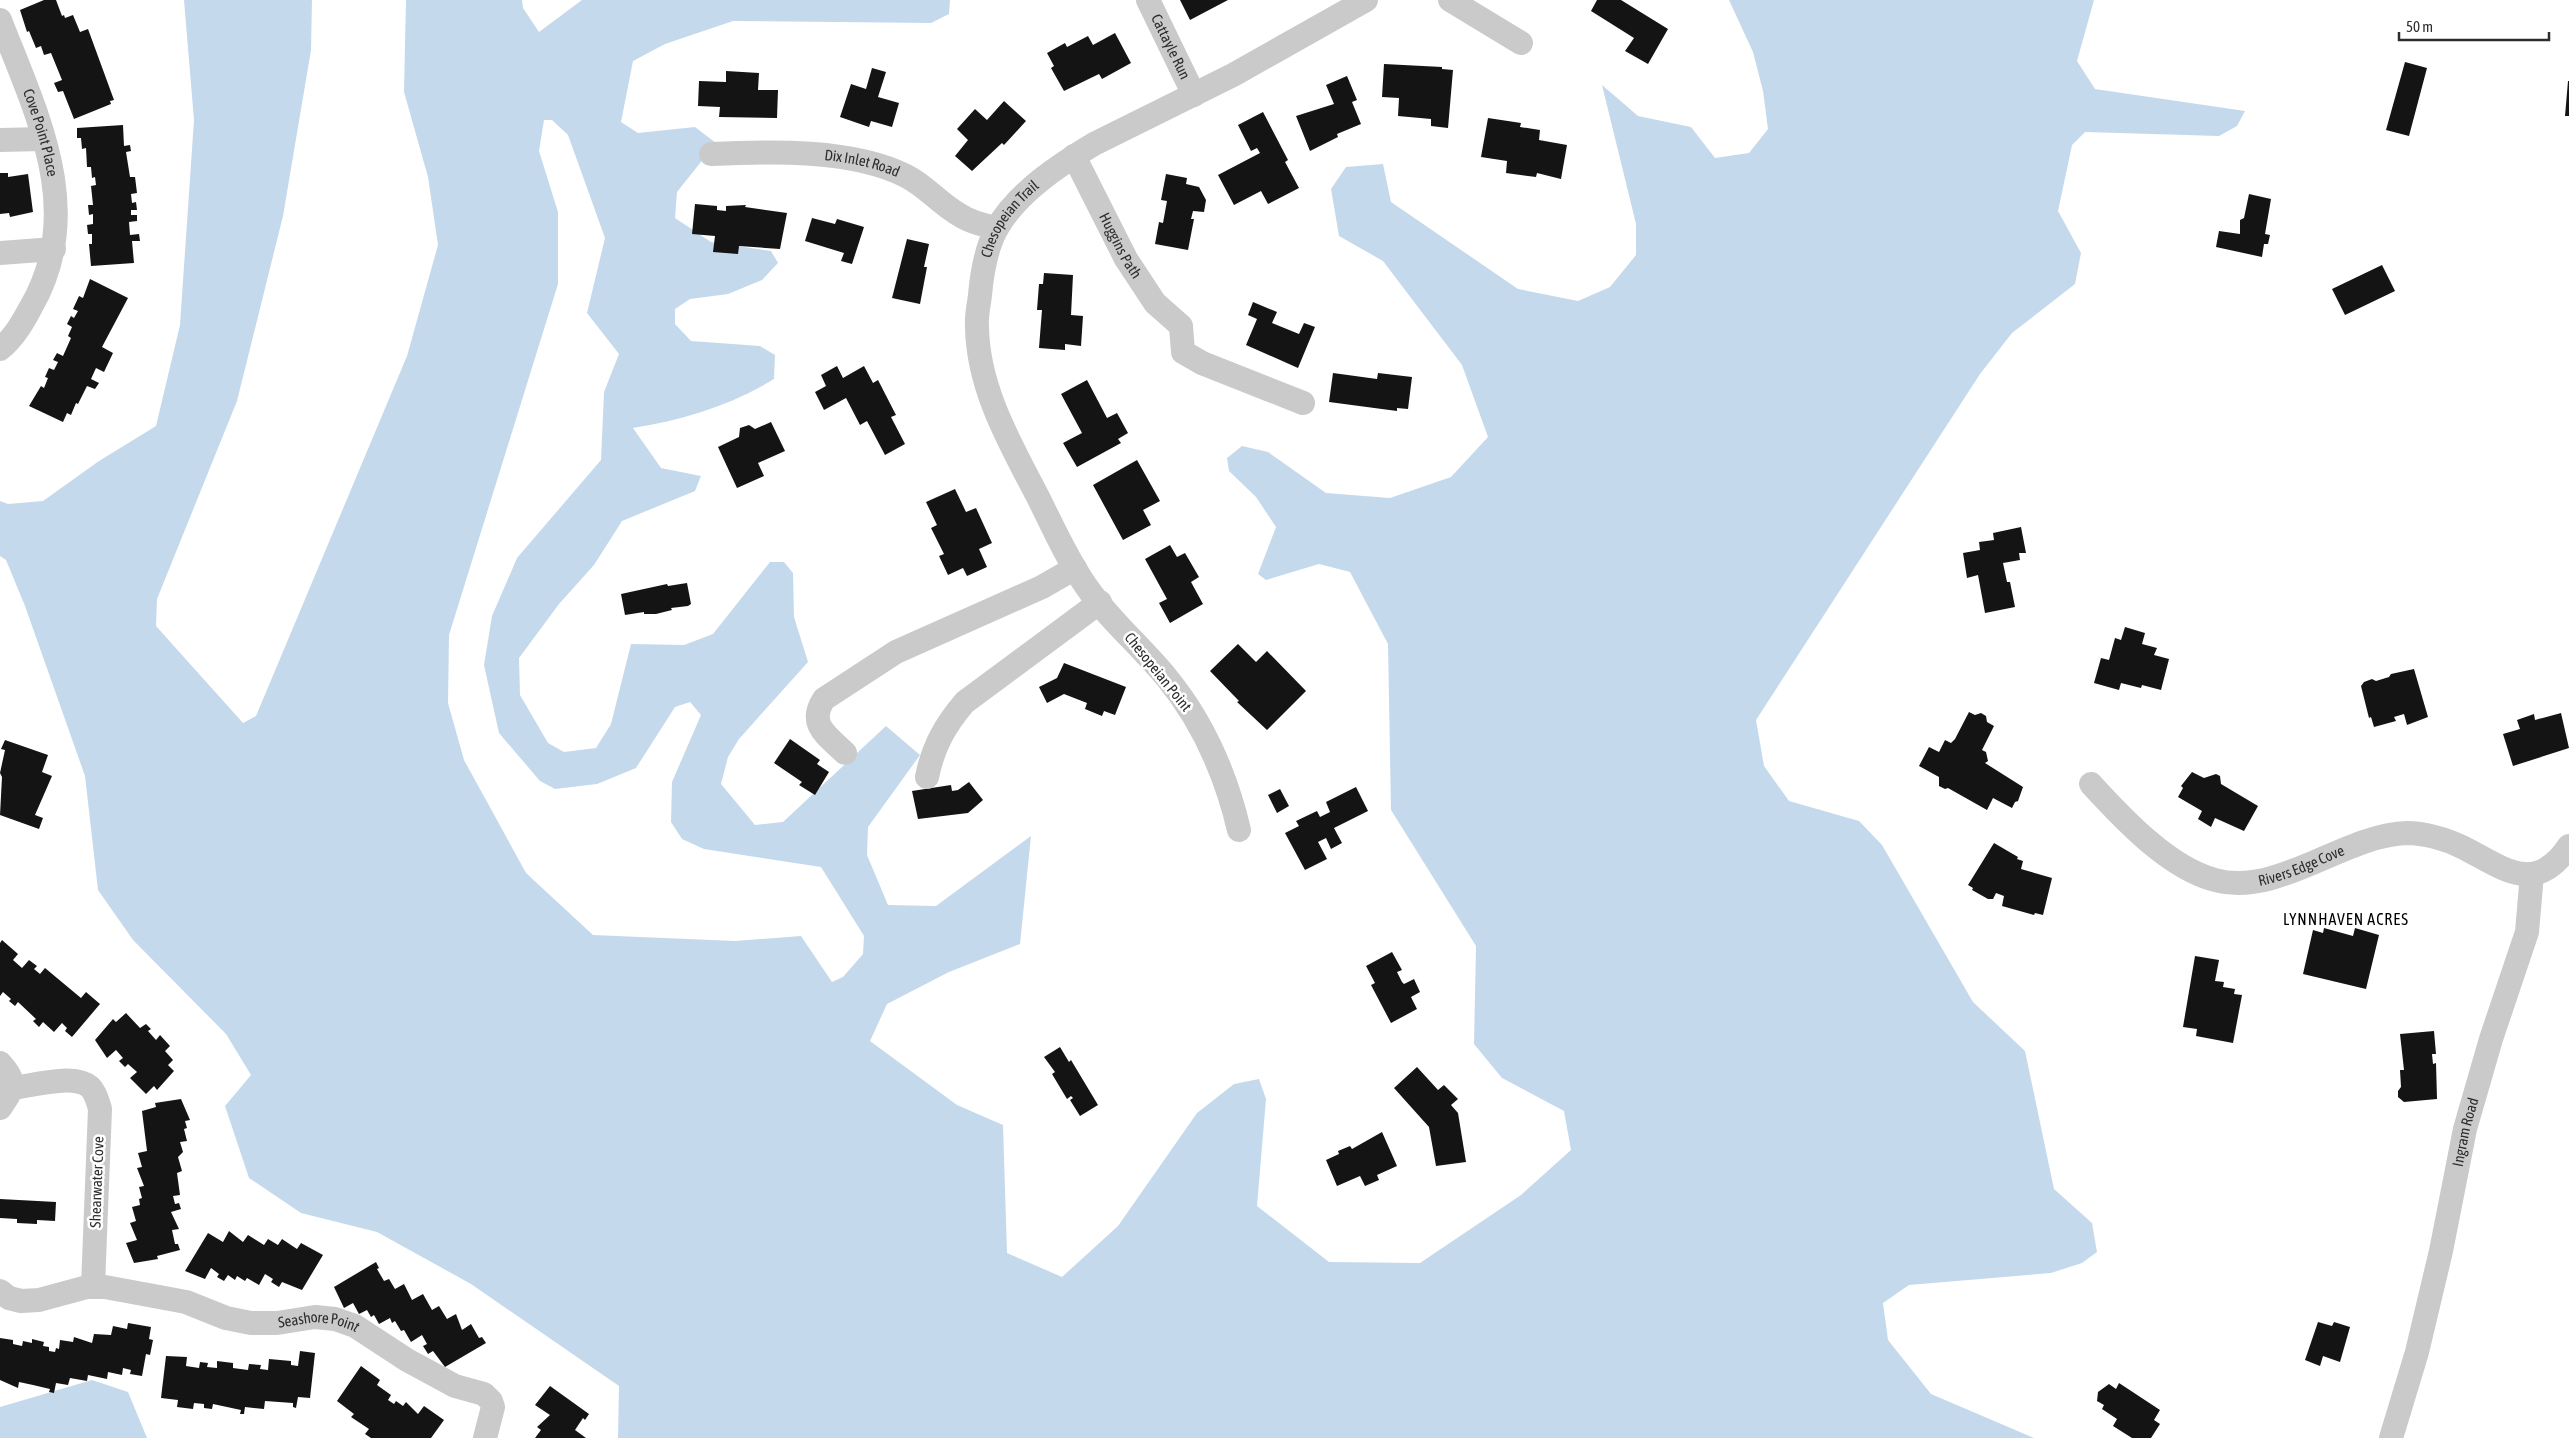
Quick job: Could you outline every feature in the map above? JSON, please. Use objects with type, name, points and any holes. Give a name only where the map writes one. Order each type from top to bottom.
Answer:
[{"type":"street","name":"Cattayle Run","points":[[1148,0],[1194,95]]},
{"type":"street","name":"Chesopeian Trail","points":[[1100,602],[1075,568],[996,415],[982,367],[976,326],[981,277],[988,249],[997,228],[1012,207],[1045,177],[1074,156],[1318,29],[1366,0]]},
{"type":"street","points":[[1450,0],[1521,43]]},
{"type":"street","name":"Cove Point Place","points":[[0,20],[43,138],[55,180],[58,210],[54,249],[40,292],[20,326],[7,344],[0,349]]},
{"type":"street","points":[[0,140],[43,138]]},
{"type":"street","name":"Dix Inlet Road","points":[[711,154],[765,151],[809,154],[878,166],[905,175],[926,188],[959,215],[975,223],[997,228]]},
{"type":"street","name":"Huggins Path","points":[[1074,156],[1126,260],[1155,303],[1181,326],[1184,352],[1202,363],[1303,403]]},
{"type":"street","points":[[0,253],[54,249]]},
{"type":"street","points":[[845,753],[819,727],[817,719],[818,708],[824,699],[896,652],[1042,587],[1075,568]]},
{"type":"street","points":[[927,777],[930,758],[939,736],[949,720],[965,702],[1100,602]]},
{"type":"street","name":"Chesopeian Point","points":[[1100,602],[1167,678],[1196,719],[1218,763],[1232,802],[1239,830]]},
{"type":"street","name":"Rivers Edge Cove","points":[[2091,784],[2143,835],[2176,862],[2195,874],[2217,881],[2239,883],[2261,880],[2366,840],[2408,833],[2435,838],[2460,847],[2516,875],[2532,874]]},
{"type":"street","points":[[2532,874],[2552,865],[2569,846]]},
{"type":"street","name":"Ingram Road","points":[[2391,1438],[2417,1352],[2441,1251],[2465,1129],[2491,1039],[2527,932],[2532,874]]},
{"type":"street","points":[[0,1063],[10,1074],[12,1088],[0,1108]]},
{"type":"street","name":"Shearwater Cove","points":[[12,1088],[34,1086],[55,1081],[74,1081],[89,1087],[96,1096],[100,1109],[93,1286]]},
{"type":"street","points":[[0,1291],[9,1298],[21,1301],[39,1300],[93,1286]]},
{"type":"street","name":"Seashore Point","points":[[93,1286],[186,1302],[226,1318],[251,1323],[277,1323],[314,1317],[335,1319],[355,1326],[407,1360],[455,1386],[484,1394],[491,1401],[493,1407],[486,1438]]},
{"type":"water","points":[[184,0],[312,0],[311,50],[283,216],[237,401],[157,599],[156,626],[243,723],[256,716],[407,356],[438,245],[428,177],[404,92],[406,0],[522,0],[523,8],[539,32],[582,0],[950,0],[949,14],[931,23],[733,21],[665,44],[633,61],[621,122],[638,133],[695,127],[716,143],[677,192],[675,218],[711,242],[771,251],[778,263],[762,280],[728,294],[690,299],[675,309],[675,324],[691,341],[760,346],[775,355],[774,379],[724,404],[670,421],[633,428],[661,468],[701,476],[695,491],[622,521],[594,565],[559,604],[519,658],[520,695],[548,743],[564,752],[596,748],[611,724],[631,644],[684,645],[713,634],[770,562],[784,562],[793,573],[794,617],[808,662],[739,739],[728,757],[721,784],[755,825],[783,822],[886,726],[920,755],[868,827],[867,855],[888,905],[936,906],[1031,836],[1020,944],[949,972],[887,1004],[870,1041],[957,1105],[1003,1125],[1007,1253],[1062,1277],[1118,1226],[1197,1113],[1234,1084],[1259,1079],[1266,1099],[1257,1206],[1329,1262],[1420,1263],[1521,1195],[1571,1150],[1564,1111],[1502,1078],[1474,1044],[1476,946],[1391,810],[1388,644],[1350,572],[1319,564],[1266,580],[1258,574],[1276,527],[1256,497],[1229,471],[1227,458],[1242,446],[1268,452],[1326,493],[1390,498],[1451,477],[1488,437],[1462,365],[1383,261],[1339,236],[1331,189],[1346,167],[1383,164],[1391,202],[1518,289],[1578,301],[1610,287],[1636,255],[1636,224],[1602,85],[1638,116],[1691,127],[1715,158],[1749,153],[1768,129],[1763,91],[1753,52],[1729,0],[2094,0],[2077,61],[2095,89],[2245,111],[2237,126],[2219,136],[2085,132],[2072,145],[2058,211],[2081,253],[2075,284],[2012,333],[1980,374],[1756,720],[1764,766],[1789,801],[1859,821],[1882,845],[1973,1002],[2025,1051],[2054,1189],[2092,1223],[2097,1252],[2082,1263],[2051,1273],[1909,1285],[1883,1303],[1888,1340],[1931,1394],[2034,1438],[618,1438],[619,1386],[471,1284],[377,1232],[301,1213],[249,1178],[225,1106],[251,1075],[226,1034],[133,940],[98,890],[85,776],[25,606],[6,560],[0,556],[0,501],[8,504],[43,501],[99,461],[156,426],[180,325],[194,120]],"holes":[[[544,120],[552,120],[568,135],[605,238],[587,313],[619,354],[604,392],[601,460],[517,558],[492,616],[484,665],[499,733],[540,781],[555,789],[597,784],[636,768],[675,707],[690,702],[701,715],[672,782],[671,822],[682,839],[704,849],[821,867],[864,936],[863,954],[843,977],[832,982],[801,936],[735,941],[593,935],[526,873],[464,760],[448,703],[449,635],[558,284],[558,212],[539,151]]]},
{"type":"water","points":[[92,1380],[128,1392],[147,1438],[0,1438],[0,1407]]},
{"type":"building","points":[[44,0],[56,0],[62,16],[64,15],[65,18],[73,15],[80,32],[88,29],[114,100],[110,101],[111,104],[74,119],[63,91],[58,92],[54,83],[62,80],[51,53],[44,55],[41,46],[36,48],[29,31],[27,32],[20,10]]},
{"type":"building","points":[[1180,0],[1228,0],[1190,20]]},
{"type":"building","points":[[1597,0],[1621,0],[1668,29],[1648,64],[1625,51],[1634,38],[1591,11]]},
{"type":"building","points":[[1115,33],[1131,63],[1102,79],[1099,74],[1064,91],[1051,68],[1054,66],[1047,53],[1065,43],[1067,47],[1088,36],[1093,45]]},
{"type":"building","points":[[2405,62],[2427,68],[2409,136],[2386,130]]},
{"type":"building","points":[[1384,64],[1442,67],[1442,69],[1453,70],[1448,128],[1431,126],[1431,119],[1398,116],[1399,98],[1382,97]]},
{"type":"building","points":[[872,68],[886,72],[878,97],[899,103],[892,127],[871,121],[869,127],[840,117],[851,84],[866,89]]},
{"type":"building","points":[[726,71],[759,73],[758,90],[778,90],[777,118],[719,117],[720,107],[698,106],[699,81],[726,82]]},
{"type":"building","points":[[1347,76],[1357,100],[1352,102],[1361,124],[1337,134],[1338,137],[1310,151],[1296,116],[1334,104],[1326,85]]},
{"type":"building","points":[[2568,81],[2569,116],[2565,116]]},
{"type":"building","points":[[1004,101],[1026,121],[1004,145],[1002,143],[972,171],[955,156],[968,140],[957,129],[975,109],[987,120]]},
{"type":"building","points":[[1263,112],[1288,160],[1285,162],[1299,188],[1268,204],[1261,191],[1234,205],[1218,175],[1260,153],[1257,148],[1251,151],[1238,125]]},
{"type":"building","points":[[1488,118],[1521,123],[1520,127],[1540,130],[1539,140],[1567,145],[1561,179],[1537,173],[1536,177],[1506,173],[1507,161],[1481,157]]},
{"type":"building","points":[[123,125],[124,146],[130,145],[131,151],[126,152],[130,177],[135,177],[137,193],[131,194],[132,203],[136,202],[137,210],[131,210],[131,215],[137,215],[137,221],[129,222],[130,235],[139,234],[140,241],[132,241],[134,263],[91,266],[89,244],[92,244],[92,234],[88,234],[87,225],[93,224],[93,214],[89,215],[88,205],[93,205],[91,186],[96,185],[95,177],[92,178],[91,167],[87,167],[86,148],[82,149],[81,138],[77,138],[77,128]]},
{"type":"building","points":[[0,173],[8,173],[8,177],[28,174],[33,212],[10,217],[9,213],[0,214]]},
{"type":"building","points":[[1166,174],[1187,178],[1186,184],[1199,187],[1206,200],[1204,212],[1193,211],[1191,219],[1194,219],[1188,250],[1155,244],[1159,222],[1163,223],[1167,201],[1161,200]]},
{"type":"building","points":[[2249,194],[2271,199],[2265,234],[2270,235],[2268,244],[2264,244],[2262,257],[2216,247],[2219,231],[2240,234],[2240,220],[2244,218]]},
{"type":"building","points":[[695,204],[717,206],[717,210],[726,211],[726,206],[746,205],[745,207],[787,213],[780,249],[739,246],[738,254],[713,252],[715,236],[692,234]]},
{"type":"building","points":[[812,218],[835,224],[837,219],[864,227],[852,264],[841,261],[844,253],[805,241]]},
{"type":"building","points":[[907,239],[929,244],[924,267],[927,267],[920,304],[892,298]]},
{"type":"building","points":[[2382,265],[2395,291],[2345,315],[2332,289]]},
{"type":"building","points":[[1044,273],[1073,275],[1071,315],[1083,316],[1081,346],[1065,344],[1065,350],[1039,348],[1042,310],[1037,310],[1039,284],[1043,284]]},
{"type":"building","points":[[90,279],[128,298],[102,347],[113,353],[104,372],[96,368],[91,379],[99,383],[95,389],[87,386],[71,415],[67,413],[63,422],[29,406],[41,386],[44,388],[48,378],[45,377],[49,368],[54,370],[58,362],[53,360],[57,353],[63,356],[71,338],[68,336],[72,327],[67,324],[71,316],[74,318],[78,311],[73,309],[79,296],[83,298]]},
{"type":"building","points":[[1253,302],[1277,312],[1272,323],[1299,334],[1304,323],[1315,327],[1298,368],[1246,345],[1257,319],[1248,315]]},
{"type":"building","points":[[837,366],[843,378],[864,366],[873,383],[878,380],[896,415],[891,417],[905,444],[885,455],[867,421],[860,425],[846,398],[824,410],[815,392],[826,386],[821,375]]},
{"type":"building","points":[[1333,373],[1377,379],[1378,373],[1412,377],[1408,409],[1397,408],[1397,411],[1329,402]]},
{"type":"building","points":[[1087,380],[1107,418],[1117,413],[1128,433],[1118,439],[1121,443],[1077,467],[1063,443],[1082,433],[1061,394]]},
{"type":"building","points":[[771,422],[785,451],[758,463],[764,476],[737,488],[718,447],[739,437],[740,428],[749,425],[755,429]]},
{"type":"building","points":[[1137,460],[1160,501],[1143,510],[1151,525],[1123,540],[1093,485]]},
{"type":"building","points":[[955,489],[966,512],[976,508],[992,543],[979,549],[987,567],[967,576],[963,568],[948,575],[939,556],[944,554],[931,528],[937,525],[926,502]]},
{"type":"building","points":[[2021,527],[2026,553],[2019,553],[2020,560],[2003,563],[2007,582],[2010,582],[2015,607],[1985,613],[1978,575],[1967,578],[1963,553],[1980,550],[1979,542],[1994,540],[1993,533]]},
{"type":"building","points":[[1170,545],[1177,557],[1185,553],[1199,577],[1191,582],[1203,604],[1170,623],[1159,603],[1167,599],[1145,559]]},
{"type":"building","points":[[687,583],[691,604],[688,606],[671,608],[672,610],[656,614],[644,614],[644,612],[625,615],[621,594],[667,584],[668,586]]},
{"type":"building","points":[[2125,627],[2145,633],[2142,644],[2157,648],[2154,655],[2169,659],[2161,690],[2142,685],[2141,688],[2121,683],[2119,690],[2094,683],[2101,658],[2109,660],[2115,638],[2121,640]]},
{"type":"building","points":[[1238,644],[1256,662],[1267,651],[1306,691],[1267,730],[1237,702],[1239,701],[1210,671]]},
{"type":"building","points":[[1064,663],[1126,687],[1115,715],[1104,711],[1102,716],[1085,709],[1087,703],[1064,694],[1047,703],[1039,687],[1057,678]]},
{"type":"building","points":[[2414,669],[2428,717],[2407,725],[2404,714],[2394,717],[2396,721],[2374,727],[2371,717],[2369,718],[2361,686],[2364,682],[2372,679],[2376,681],[2389,677],[2391,674]]},
{"type":"building","points":[[1969,712],[1975,715],[1981,713],[1986,716],[1987,722],[1994,726],[1982,750],[1986,752],[1988,761],[1985,763],[2023,787],[2018,801],[2015,802],[2012,808],[1993,798],[1987,810],[1948,788],[1945,789],[1939,786],[1939,777],[1919,766],[1929,747],[1939,752],[1945,740],[1951,743],[1955,739]]},
{"type":"building","points":[[2561,713],[2569,748],[2513,766],[2503,734],[2520,729],[2517,720],[2534,714],[2535,720]]},
{"type":"building","points":[[790,739],[820,760],[817,764],[829,772],[815,795],[799,785],[802,782],[774,763]]},
{"type":"building","points":[[5,740],[48,755],[42,772],[52,776],[35,815],[43,818],[39,829],[0,815],[2,777],[0,773],[5,750],[1,749]]},
{"type":"building","points":[[2192,772],[2204,778],[2216,774],[2220,776],[2221,784],[2258,806],[2244,831],[2215,818],[2211,827],[2198,819],[2202,811],[2178,797],[2183,788],[2181,786]]},
{"type":"building","points":[[969,782],[983,800],[968,813],[918,819],[912,791],[951,785],[952,791],[958,790]]},
{"type":"building","points":[[1356,787],[1368,811],[1334,828],[1342,843],[1331,849],[1326,838],[1318,842],[1327,859],[1305,870],[1285,833],[1299,826],[1296,821],[1317,811],[1320,817],[1330,812],[1326,802]]},
{"type":"building","points":[[1280,789],[1289,806],[1277,813],[1268,795]]},
{"type":"building","points":[[1994,843],[2023,861],[2021,869],[2052,878],[2043,915],[2035,913],[2034,915],[2002,906],[2004,896],[1996,893],[1993,899],[1988,899],[1972,890],[1973,888],[1968,885]]},
{"type":"building","points":[[2324,928],[2353,936],[2355,928],[2379,935],[2366,989],[2303,974],[2313,930],[2323,933]]},
{"type":"building","points":[[2,940],[18,954],[13,960],[22,968],[29,960],[37,966],[34,969],[40,974],[45,968],[81,998],[86,992],[100,1004],[72,1037],[65,1031],[67,1028],[62,1023],[54,1032],[43,1022],[39,1027],[33,1021],[36,1019],[18,1002],[15,1006],[9,1001],[11,999],[3,992],[0,996],[0,943]]},
{"type":"building","points":[[1392,952],[1402,970],[1397,972],[1402,982],[1404,984],[1414,979],[1420,992],[1411,997],[1417,1009],[1391,1023],[1371,985],[1375,983],[1366,966]]},
{"type":"building","points":[[2195,956],[2219,960],[2215,981],[2224,982],[2223,987],[2235,989],[2234,994],[2242,995],[2233,1043],[2196,1036],[2197,1029],[2183,1027]]},
{"type":"building","points":[[126,1013],[140,1028],[146,1024],[151,1029],[148,1031],[156,1040],[160,1035],[170,1046],[165,1051],[173,1060],[168,1065],[174,1071],[157,1090],[154,1086],[146,1094],[130,1078],[137,1072],[128,1064],[125,1067],[119,1061],[123,1058],[116,1050],[107,1058],[95,1040],[113,1019],[116,1022]]},
{"type":"building","points":[[2434,1031],[2436,1054],[2432,1054],[2433,1064],[2436,1063],[2437,1099],[2404,1102],[2398,1097],[2398,1091],[2401,1087],[2400,1070],[2404,1070],[2400,1034]]},
{"type":"building","points":[[1060,1047],[1069,1062],[1071,1060],[1098,1105],[1080,1116],[1070,1100],[1073,1098],[1071,1096],[1067,1099],[1052,1074],[1055,1072],[1044,1057]]},
{"type":"building","points":[[1417,1067],[1438,1090],[1444,1085],[1458,1099],[1451,1105],[1458,1113],[1466,1162],[1436,1166],[1429,1127],[1394,1088]]},
{"type":"building","points":[[181,1099],[190,1120],[185,1121],[187,1128],[184,1129],[187,1141],[180,1142],[183,1152],[178,1157],[182,1171],[177,1173],[180,1195],[173,1196],[175,1204],[179,1203],[181,1209],[171,1212],[179,1229],[172,1230],[175,1244],[178,1244],[180,1250],[157,1256],[158,1259],[134,1263],[126,1243],[137,1240],[130,1223],[136,1221],[132,1207],[140,1205],[139,1199],[142,1198],[139,1187],[144,1186],[137,1168],[142,1167],[138,1153],[147,1151],[142,1111],[156,1107],[155,1103]]},
{"type":"building","points":[[1382,1132],[1397,1166],[1377,1175],[1379,1180],[1365,1186],[1360,1176],[1337,1186],[1326,1160],[1339,1154],[1338,1151],[1350,1146],[1352,1149]]},
{"type":"building","points":[[0,1199],[56,1202],[55,1221],[37,1220],[37,1224],[17,1223],[17,1219],[0,1218]]},
{"type":"building","points":[[229,1231],[243,1242],[248,1235],[264,1245],[268,1239],[278,1245],[282,1239],[297,1249],[301,1243],[323,1255],[302,1290],[282,1282],[279,1287],[271,1282],[273,1279],[265,1274],[259,1285],[247,1278],[245,1281],[237,1276],[235,1280],[228,1275],[224,1281],[217,1277],[219,1274],[211,1268],[205,1279],[185,1271],[208,1233],[223,1242]]},
{"type":"building","points":[[376,1262],[379,1268],[377,1269],[384,1281],[389,1279],[395,1289],[404,1284],[412,1300],[423,1294],[432,1310],[439,1306],[447,1319],[456,1314],[462,1330],[471,1324],[479,1338],[482,1337],[486,1343],[445,1367],[433,1351],[428,1354],[423,1346],[427,1344],[422,1335],[411,1342],[404,1330],[401,1331],[395,1321],[392,1323],[390,1318],[379,1324],[374,1315],[371,1317],[367,1310],[359,1314],[353,1303],[344,1308],[334,1287]]},
{"type":"building","points":[[2318,1322],[2332,1326],[2334,1322],[2350,1327],[2340,1362],[2323,1356],[2320,1366],[2305,1360]]},
{"type":"building","points":[[128,1323],[151,1327],[149,1339],[153,1340],[150,1355],[146,1354],[142,1376],[130,1374],[131,1370],[123,1368],[122,1375],[108,1372],[107,1379],[88,1375],[87,1381],[70,1378],[68,1385],[56,1383],[54,1393],[49,1392],[50,1389],[19,1382],[18,1388],[0,1380],[0,1338],[13,1340],[13,1344],[22,1346],[23,1341],[32,1343],[32,1339],[44,1342],[43,1346],[49,1347],[49,1351],[55,1352],[56,1348],[59,1349],[60,1340],[73,1342],[74,1337],[92,1343],[94,1334],[111,1335],[113,1326],[127,1329]]},
{"type":"building","points":[[300,1351],[315,1353],[310,1398],[298,1397],[296,1408],[293,1407],[293,1403],[265,1401],[264,1409],[245,1407],[244,1414],[240,1414],[241,1410],[213,1404],[212,1409],[204,1408],[204,1404],[194,1403],[193,1409],[177,1407],[178,1400],[161,1398],[166,1356],[187,1357],[186,1366],[199,1368],[200,1362],[208,1363],[207,1367],[217,1368],[217,1361],[233,1363],[233,1368],[248,1370],[249,1364],[261,1365],[260,1369],[268,1370],[269,1359],[291,1361],[291,1365],[298,1366]]},
{"type":"building","points":[[361,1366],[380,1380],[377,1385],[391,1395],[388,1400],[394,1404],[396,1401],[403,1406],[406,1402],[418,1414],[424,1406],[444,1420],[431,1438],[371,1438],[365,1434],[369,1429],[351,1417],[354,1414],[337,1401]]},
{"type":"building","points":[[2119,1383],[2160,1410],[2154,1420],[2160,1424],[2151,1438],[2132,1438],[2113,1426],[2117,1419],[2102,1409],[2104,1405],[2097,1401],[2098,1392],[2109,1384],[2116,1389]]},
{"type":"building","points":[[550,1386],[589,1414],[585,1420],[583,1418],[575,1430],[586,1438],[535,1438],[541,1430],[537,1427],[550,1415],[535,1405]]},
{"type":"district","name":"LYNNHAVEN ACRES","points":[[2346,919]]}]
